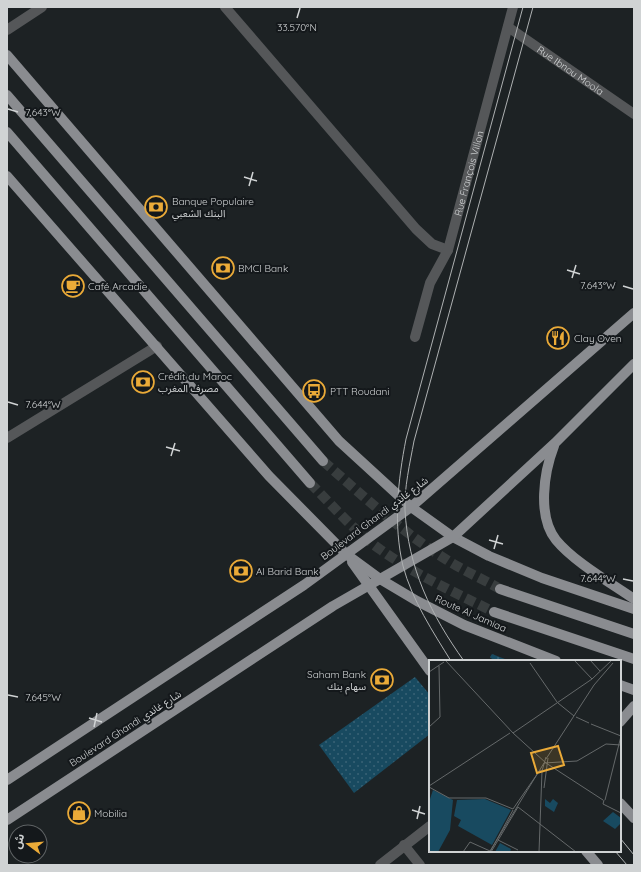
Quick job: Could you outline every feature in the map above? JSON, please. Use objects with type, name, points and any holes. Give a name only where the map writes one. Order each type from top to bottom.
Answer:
[{"type":"main road","points":[[7,55],[339,442],[412,507],[453,538],[488,556],[542,578],[634,610]]},
{"type":"main road","points":[[7,95],[323,461]]},
{"type":"main road","points":[[7,132],[310,483]]},
{"type":"main road","points":[[7,176],[268,476],[346,554],[429,670]]},
{"type":"main road","name":"Boulevard Ghandi شارع غاندي","points":[[7,780],[304,585],[412,507],[634,313]]},
{"type":"main road","name":"Boulevard Ghandi شارع غاندي","points":[[7,820],[322,614],[453,538],[555,443],[634,364]]},
{"type":"main road","points":[[555,443],[545,473],[544,487],[545,508],[549,526],[555,539],[566,550],[634,599]]},
{"type":"main road","name":"Route Al Jamiaa","points":[[346,554],[380,579],[417,601],[464,625],[553,660]]},
{"type":"main road","points":[[500,589],[634,634]]},
{"type":"main road","points":[[494,612],[634,659]]},
{"type":"main road","points":[[621,685],[634,690]]},
{"type":"main road","points":[[621,721],[634,706]]},
{"type":"main road","points":[[621,804],[634,818]]},
{"type":"main road","points":[[587,852],[598,865]]},
{"type":"street","points":[[7,30],[42,7]]},
{"type":"street","points":[[224,7],[416,229],[432,244],[448,250]]},
{"type":"street","name":"Rue François Villon","points":[[415,337],[430,283],[448,250],[513,7]]},
{"type":"street","name":"Rue Ibnou Moola","points":[[508,27],[634,114]]},
{"type":"street","points":[[7,438],[156,346]]},
{"type":"street","points":[[380,865],[429,827]]},
{"type":"street","points":[[404,845],[420,865]]},
{"type":"shaded area","points":[[492,654],[507,660],[493,660],[490,657]]},
{"type":"shaded area","points":[[415,677],[429,694],[429,735],[354,793],[319,745]]},
{"type":"tunnel","points":[[323,461],[414,538],[453,564],[500,589]]},
{"type":"tunnel","points":[[310,483],[353,527],[371,543],[422,576],[494,612]]},
{"type":"tram line","points":[[450,660],[417,603],[403,566],[397,518],[399,486],[406,439],[523,7]]},
{"type":"tram line","points":[[463,660],[441,626],[423,590],[416,571],[407,531],[405,493],[414,441],[533,7]]},
{"type":"tram line","points":[[621,839],[634,855]]},
{"type":"tram line","points":[[616,852],[627,865]]},
{"type":"place","name":"Banque Populaire البنك الشعبي","points":[[156,207]]},
{"type":"place","name":"BMCI Bank","points":[[223,268]]},
{"type":"place","name":"Café Arcadie","points":[[73,286]]},
{"type":"place","name":"Clay Oven","points":[[558,338]]},
{"type":"place","name":"Crédit du Maroc مصرف المغرب","points":[[143,382]]},
{"type":"place","name":"PTT Roudani","points":[[314,391]]},
{"type":"place","name":"Al Barid Bank","points":[[241,571]]},
{"type":"place","name":"Saham Bank سهام بنك","points":[[382,680]]},
{"type":"place","name":"Mobilia","points":[[79,813]]}]
